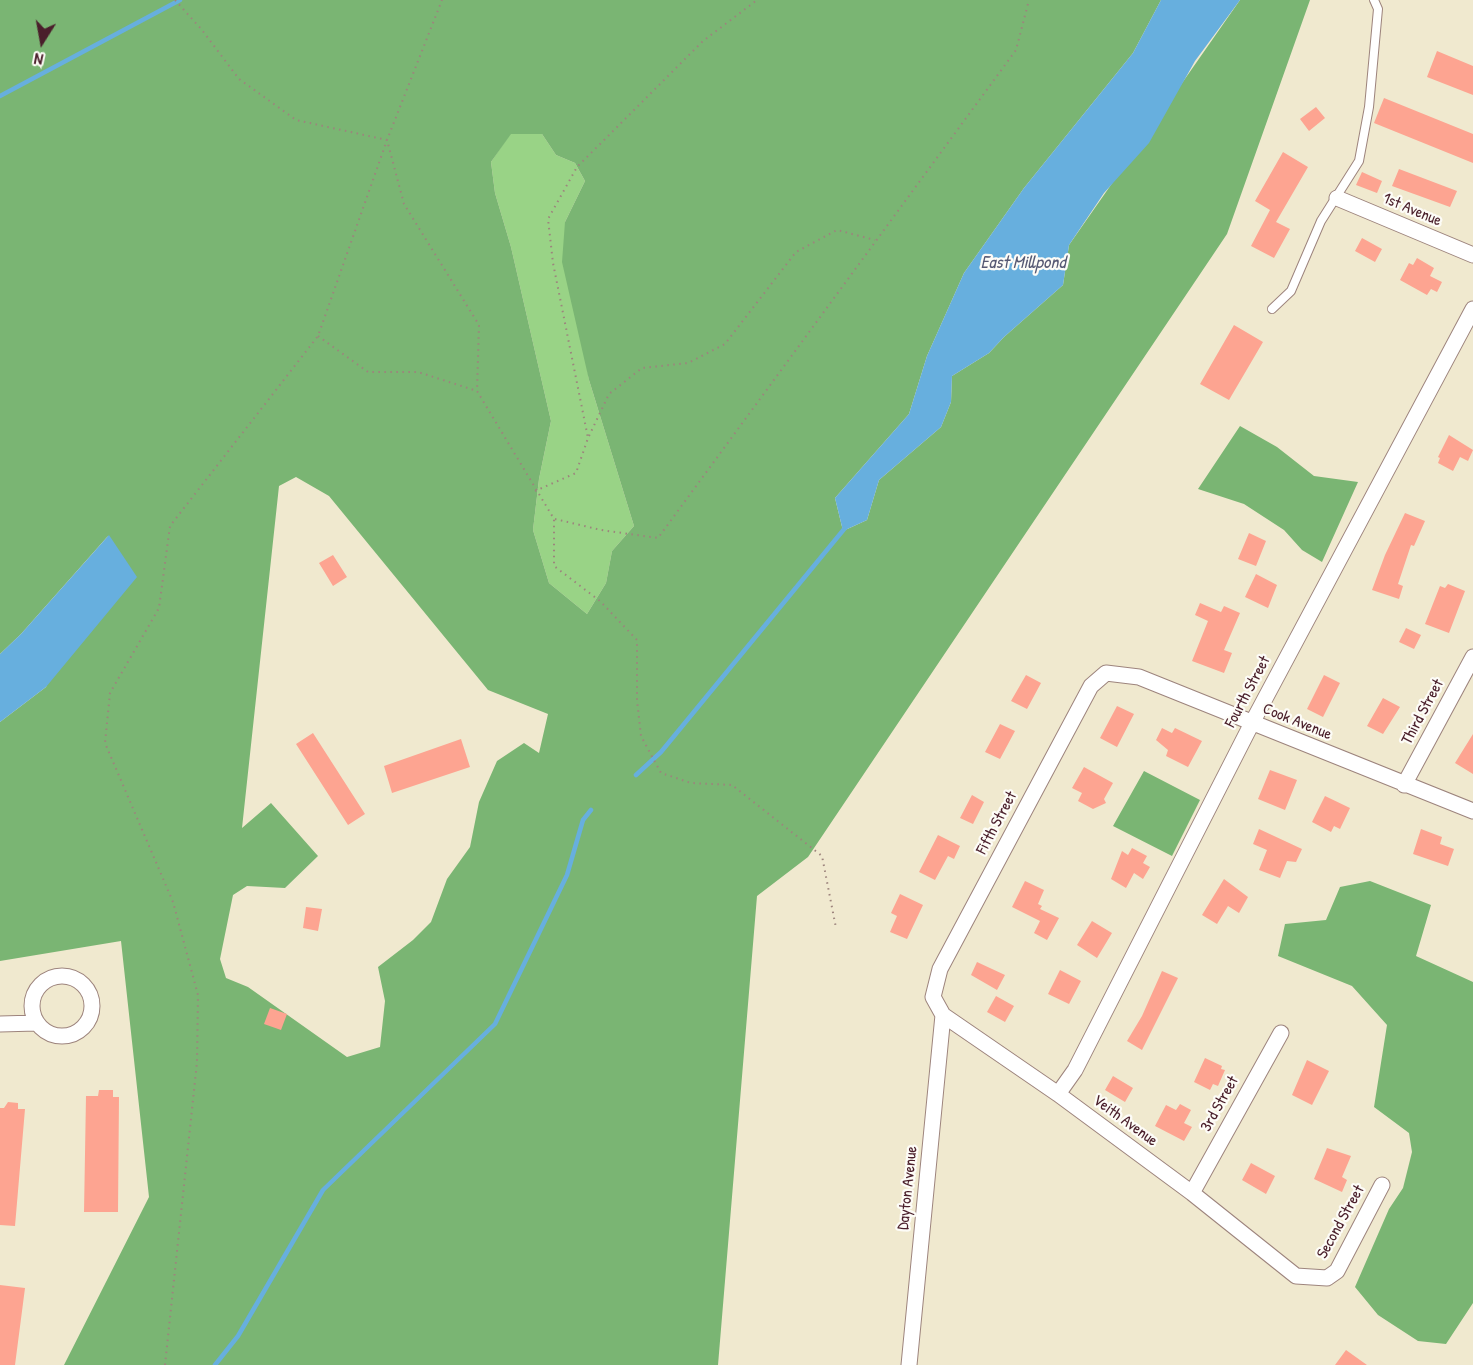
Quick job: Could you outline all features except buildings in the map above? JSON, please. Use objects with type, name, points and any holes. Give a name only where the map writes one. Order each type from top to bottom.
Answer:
[{"type":"street","name":"1st Avenue","points":[[1337,198],[1473,255]]},
{"type":"street","name":"Fourth Street","points":[[1059,1094],[1075,1070],[1252,723],[1473,309]]},
{"type":"street","name":"Third Street","points":[[1404,785],[1473,657]]},
{"type":"street","name":"Cook Avenue","points":[[1106,673],[1139,677],[1473,811]]},
{"type":"street","name":"Fifth Street","points":[[933,997],[940,969],[1090,686],[1106,673]]},
{"type":"street","points":[[0,1024],[36,1023],[53,1035],[63,1036],[82,1029],[92,1011],[88,990],[73,978],[64,976],[45,980],[38,987],[31,1005],[36,1023]]},
{"type":"street","name":"Veith Avenue","points":[[933,997],[943,1015],[1059,1094],[1192,1193],[1296,1276]]},
{"type":"street","name":"Dayton Avenue","points":[[909,1365],[943,1015]]},
{"type":"street","name":"3rd Street","points":[[1192,1193],[1281,1033]]},
{"type":"street","name":"Second Street","points":[[1296,1276],[1327,1278],[1337,1270],[1382,1185]]},
{"type":"lane","points":[[1272,309],[1291,291],[1321,221],[1359,161],[1369,107],[1378,9],[1374,0]]},
{"type":"path","points":[[175,0],[202,30],[239,79],[296,120],[387,140]]},
{"type":"path","points":[[165,1365],[197,1062],[198,995],[173,902],[105,743],[110,693],[159,608],[170,526],[318,336],[387,140],[441,0]]},
{"type":"path","points":[[588,438],[553,263],[548,219],[577,167],[702,41],[757,0]]},
{"type":"path","points":[[554,519],[601,530],[658,538],[1016,50],[1029,0]]},
{"type":"path","points":[[387,140],[404,204],[478,325],[477,391],[535,491],[554,519],[554,566],[600,601],[637,640],[637,700],[641,736],[661,773],[691,783],[732,785],[822,856],[836,927]]},
{"type":"path","points":[[535,491],[576,473],[588,438],[609,394],[642,368],[688,363],[725,344],[796,252],[837,230],[875,240]]},
{"type":"path","points":[[318,336],[368,372],[418,372],[477,391]]},
{"type":"green space","points":[[0,0],[1161,0],[1133,53],[1024,188],[964,273],[927,356],[909,414],[835,498],[843,531],[867,520],[879,480],[941,427],[951,402],[952,376],[989,353],[1063,285],[1069,245],[1240,0],[1310,0],[1227,234],[808,857],[757,896],[718,1365],[64,1365],[149,1197],[121,941],[0,961],[0,722],[46,687],[108,536],[21,634],[0,654]],"holes":[[[511,134],[542,134],[556,155],[575,163],[585,181],[565,222],[562,262],[589,380],[634,526],[612,551],[606,583],[587,614],[549,583],[533,530],[539,479],[551,421],[511,247],[495,193],[491,162]],[[296,477],[329,496],[488,690],[548,714],[539,753],[524,743],[497,761],[479,802],[470,847],[447,879],[431,922],[413,940],[378,967],[385,1001],[380,1047],[347,1057],[248,987],[226,978],[220,959],[233,895],[247,886],[285,888],[318,856],[271,803],[242,828],[279,486]]]},
{"type":"green space","points":[[510,134],[542,134],[556,155],[575,163],[585,181],[565,222],[589,380],[634,526],[612,551],[606,583],[587,614],[549,583],[533,530],[539,479],[551,421],[511,247],[495,193],[491,162]]},
{"type":"green space","points":[[1240,426],[1277,447],[1314,476],[1358,482],[1322,562],[1302,550],[1284,530],[1244,504],[1198,489]]},
{"type":"green space","points":[[1144,771],[1200,800],[1172,856],[1113,826]]},
{"type":"green space","points":[[1370,881],[1431,905],[1416,956],[1473,982],[1473,1303],[1446,1344],[1418,1341],[1378,1315],[1355,1287],[1389,1209],[1403,1188],[1412,1152],[1409,1133],[1374,1107],[1387,1025],[1352,986],[1278,956],[1285,924],[1326,920],[1340,887]]},
{"type":"water","name":"East Millpond","points":[[1161,0],[1240,0],[1195,61],[1149,143],[1104,193],[1069,245],[1063,285],[989,353],[952,376],[951,402],[941,427],[879,480],[867,520],[843,531],[835,498],[909,414],[927,356],[964,273],[1024,188],[1133,53]]},
{"type":"water","points":[[109,535],[137,577],[46,687],[0,722],[0,654],[21,634]]},
{"type":"waterway","points":[[0,96],[180,0]]},
{"type":"waterway","points":[[636,775],[661,752],[845,528]]},
{"type":"waterway","points":[[215,1365],[238,1336],[323,1190],[495,1024],[567,875],[583,820],[591,810]]}]
